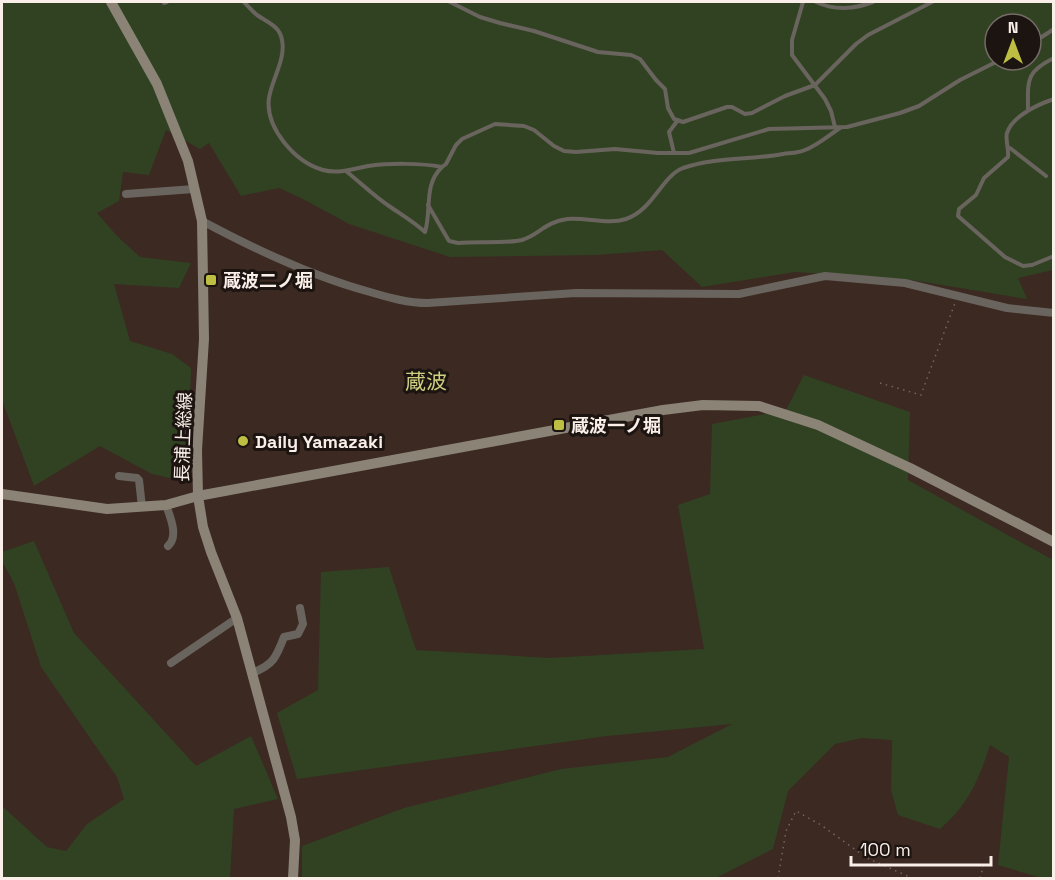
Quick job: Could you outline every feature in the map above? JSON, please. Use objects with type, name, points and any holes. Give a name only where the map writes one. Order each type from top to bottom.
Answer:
[{"type":"street","name":"長浦上総線","points":[[111,2],[157,84],[188,160],[202,221],[204,339],[197,450],[198,496],[203,527],[237,618],[291,817],[295,840],[293,879]]},
{"type":"street","points":[[126,194],[194,189]]},
{"type":"street","points":[[202,221],[267,255],[339,284],[408,303],[576,293],[739,294],[825,276],[905,283],[1008,308],[1053,313]]},
{"type":"street","points":[[2,495],[107,509],[166,505],[198,496],[663,410],[703,405],[759,406],[818,425],[910,468],[1053,542]]},
{"type":"street","points":[[119,476],[139,480],[142,507]]},
{"type":"street","points":[[166,505],[173,534],[172,542],[168,546]]},
{"type":"street","points":[[252,673],[268,667],[278,654],[284,637],[298,634],[303,624],[300,609]]},
{"type":"street","points":[[171,663],[237,618]]},
{"type":"lane","points":[[244,2],[254,13],[279,30],[282,39],[283,51],[274,75],[269,108],[287,148],[314,167],[326,171],[347,171],[370,166],[429,165],[442,167]]},
{"type":"lane","points":[[450,2],[500,23],[598,51],[631,55],[640,59],[665,88],[668,108],[674,118],[683,122],[732,107],[745,114],[752,113],[785,96],[815,85],[868,35],[932,2]]},
{"type":"lane","points":[[803,2],[792,40],[792,55],[828,105],[838,127]]},
{"type":"lane","points":[[816,2],[838,8],[854,8],[873,2]]},
{"type":"lane","points":[[1028,110],[1029,82],[1033,71],[1053,58]]},
{"type":"lane","points":[[347,171],[425,232],[428,223],[429,190],[434,174],[446,164],[456,145],[462,139],[495,124],[524,126],[534,130],[564,151],[615,149],[689,153],[769,129],[838,127],[874,121],[919,106],[983,68]]},
{"type":"lane","points":[[1053,99],[1036,104],[1007,131],[1008,157],[984,178],[976,195],[959,209],[958,216],[1005,256],[1023,266],[1032,265],[1053,256]]},
{"type":"lane","points":[[674,153],[669,132],[678,120]]},
{"type":"lane","points":[[428,206],[449,241],[458,243],[518,241],[528,238],[546,225],[563,220],[627,219],[645,208],[674,174],[683,168],[711,162],[764,158],[803,151],[838,127]]},
{"type":"lane","points":[[1009,147],[1046,176]]},
{"type":"path","points":[[880,383],[921,395],[958,297]]},
{"type":"path","points":[[778,879],[786,831],[796,811],[821,825],[867,858],[912,879]]},
{"type":"path","points":[[980,879],[984,864]]},
{"type":"green space","points":[[2,2],[1053,2],[1053,270],[1018,278],[1027,299],[912,280],[795,272],[702,287],[662,250],[596,255],[450,257],[349,224],[279,188],[241,196],[209,143],[200,149],[166,130],[149,175],[123,172],[119,201],[97,213],[140,257],[191,263],[179,288],[114,284],[130,341],[172,354],[191,368],[187,482],[152,474],[100,446],[34,486],[2,400]]},
{"type":"green space","points":[[804,375],[910,412],[908,480],[1053,560],[1053,878],[1041,878],[998,865],[1009,757],[990,745],[971,791],[958,811],[940,829],[898,815],[891,790],[892,740],[862,738],[835,744],[788,791],[773,849],[716,878],[302,878],[302,846],[404,808],[561,769],[668,757],[732,724],[607,736],[297,779],[277,713],[318,690],[321,572],[389,567],[416,650],[550,658],[704,649],[678,505],[710,494],[712,424],[786,410]]},
{"type":"green space","points":[[34,541],[74,633],[196,766],[251,736],[278,799],[234,809],[230,878],[2,878],[2,806],[47,847],[66,851],[87,824],[124,799],[117,777],[41,667],[14,583],[2,561],[2,552]]},
{"type":"place","name":"蔵波二ノ堀","points":[[211,280]]},
{"type":"place","name":"蔵波一ノ堀","points":[[559,425]]},
{"type":"place","name":"Daily Yamazaki","points":[[243,441]]},
{"type":"district","name":"蔵波","points":[[426,381]]}]
